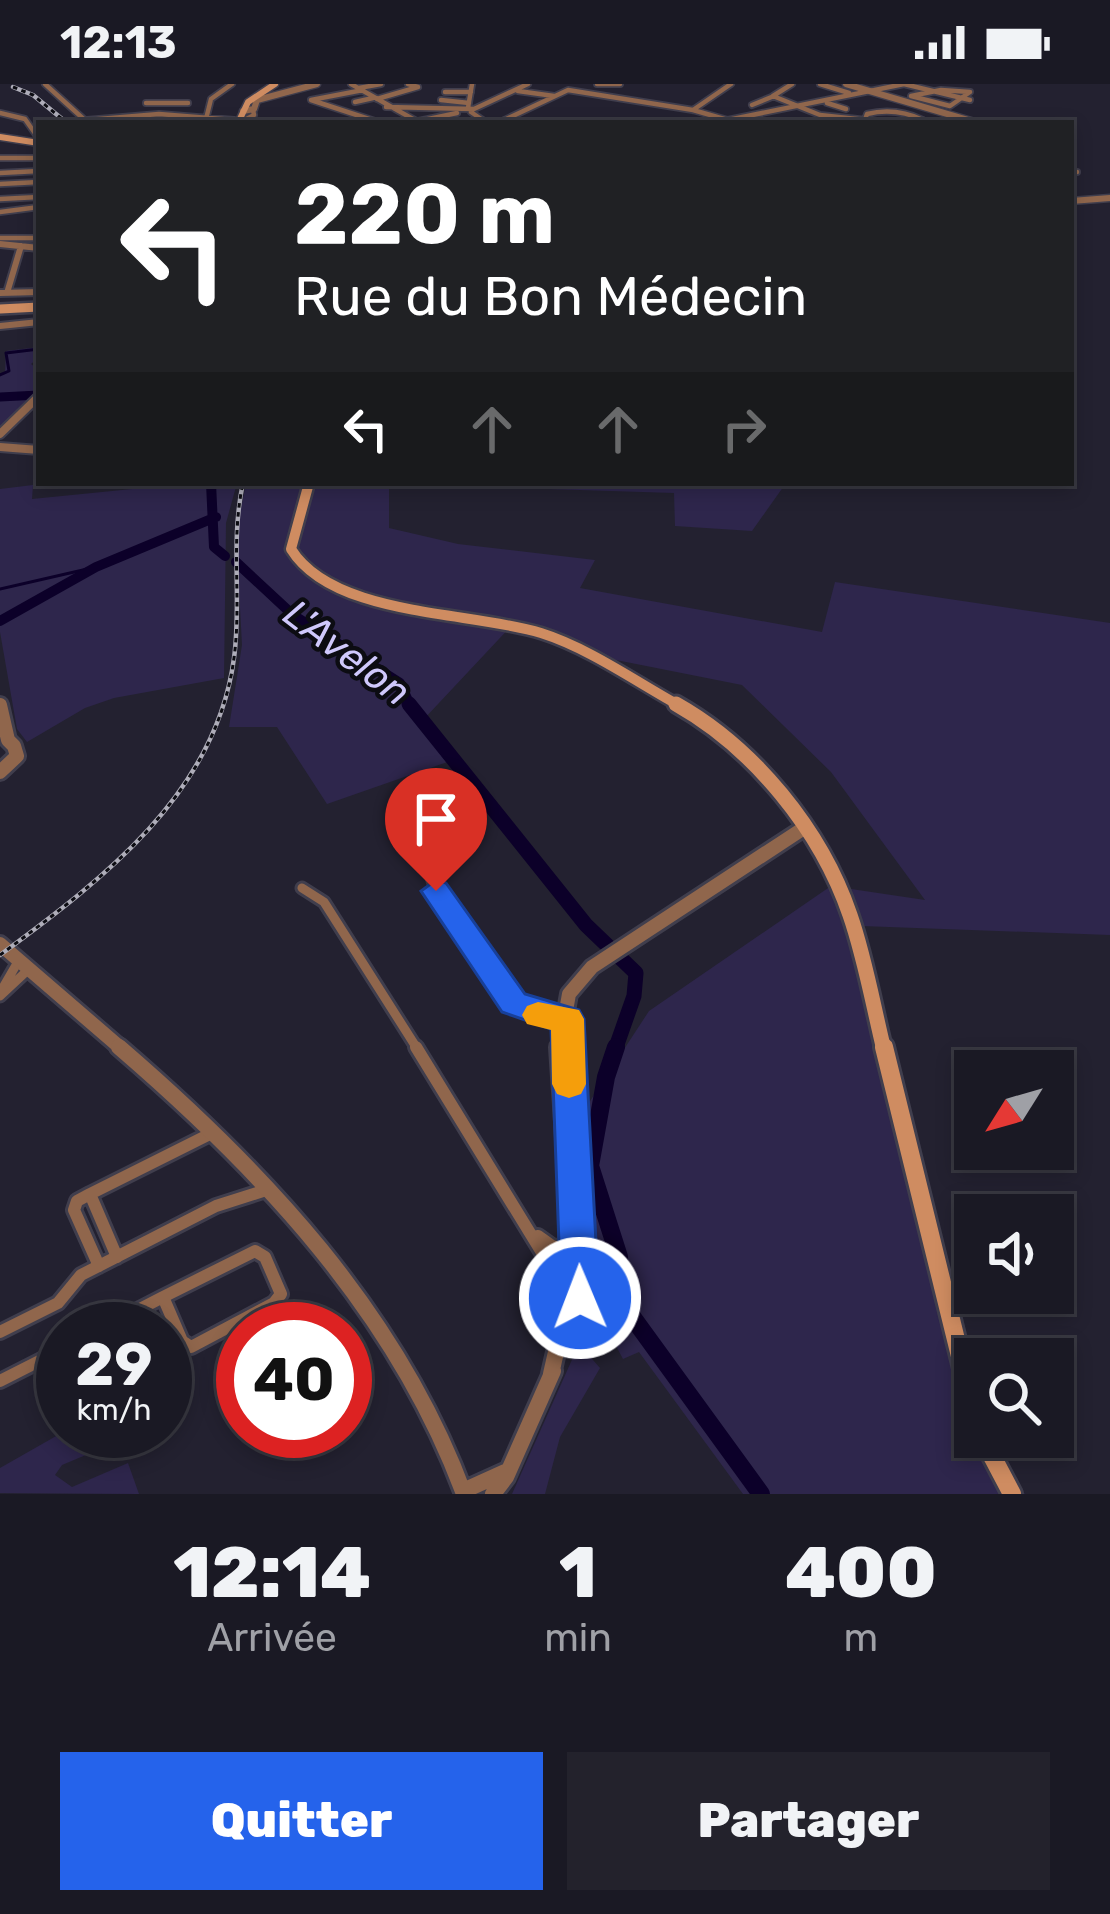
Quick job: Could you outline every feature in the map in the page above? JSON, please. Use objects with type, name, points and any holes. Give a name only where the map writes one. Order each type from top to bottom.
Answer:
[{"type":"main road","points":[[241,118],[250,100],[275,84]]},
{"type":"main road","points":[[0,136],[36,141]]},
{"type":"main road","points":[[0,309],[36,308]]},
{"type":"main road","points":[[310,486],[291,553],[296,563],[388,605],[523,628],[562,642],[719,731],[804,828],[832,868],[852,919],[955,1338]]},
{"type":"main road","points":[[993,1458],[1012,1494]]},
{"type":"street","points":[[206,119],[212,97],[232,84]]},
{"type":"street","points":[[98,120],[161,115],[241,118],[264,96],[316,84]]},
{"type":"street","points":[[351,84],[411,120]]},
{"type":"street","points":[[372,120],[311,100],[381,84]]},
{"type":"street","points":[[355,102],[418,87],[408,84]]},
{"type":"street","points":[[597,84],[620,84]]},
{"type":"street","points":[[693,110],[730,84]]},
{"type":"street","points":[[820,84],[854,94]]},
{"type":"street","points":[[845,84],[968,120]]},
{"type":"street","points":[[725,120],[904,84],[970,100]]},
{"type":"street","points":[[51,85],[86,120]]},
{"type":"street","points":[[423,120],[470,109],[526,85]]},
{"type":"street","points":[[752,105],[788,85]]},
{"type":"street","points":[[515,87],[554,96]]},
{"type":"street","points":[[953,87],[970,92],[950,106],[911,96],[928,92],[953,87]]},
{"type":"street","points":[[445,92],[471,88],[470,109]]},
{"type":"street","points":[[504,120],[570,90],[729,119]]},
{"type":"street","points":[[327,104],[329,95]]},
{"type":"street","points":[[774,96],[850,120]]},
{"type":"street","points":[[441,100],[470,109],[483,120]]},
{"type":"street","points":[[822,101],[846,109]]},
{"type":"street","points":[[146,103],[188,103]]},
{"type":"street","points":[[161,115],[168,103]]},
{"type":"street","points":[[386,107],[470,109]]},
{"type":"street","points":[[865,120],[869,113],[889,110],[922,120]]},
{"type":"street","points":[[750,115],[765,119]]},
{"type":"street","points":[[2,116],[26,119],[36,136]]},
{"type":"street","points":[[0,158],[36,158]]},
{"type":"street","points":[[0,172],[36,171]]},
{"type":"street","points":[[0,184],[36,182]]},
{"type":"street","points":[[0,199],[36,197]]},
{"type":"street","points":[[1074,201],[1110,198]]},
{"type":"street","points":[[0,212],[36,207]]},
{"type":"street","points":[[0,241],[36,238]]},
{"type":"street","points":[[0,241],[36,248]]},
{"type":"street","points":[[21,246],[3,293],[36,292]]},
{"type":"street","points":[[0,326],[36,322]]},
{"type":"street","points":[[2,434],[36,399]]},
{"type":"street","points":[[0,449],[36,446]]},
{"type":"street","points":[[0,708],[0,727]]},
{"type":"street","points":[[0,708],[7,746],[19,752],[4,766]]},
{"type":"street","points":[[493,1494],[578,1312],[563,1019],[584,982],[608,957],[804,828]]},
{"type":"street","points":[[424,849],[438,898],[506,995],[524,1010],[563,1019]]},
{"type":"street","points":[[302,888],[323,902],[527,1222],[562,1285],[567,1312]]},
{"type":"street","points":[[0,944],[215,1132],[308,1229],[406,1365],[436,1419],[464,1492],[496,1480],[510,1464]]},
{"type":"street","points":[[0,994],[24,964]]},
{"type":"street","points":[[99,1266],[74,1208],[90,1194],[215,1132]]},
{"type":"street","points":[[0,1332],[58,1303],[76,1279],[99,1266],[216,1206],[271,1188]]},
{"type":"street","points":[[90,1194],[117,1257]]},
{"type":"street","points":[[527,1222],[549,1244],[574,1255]]},
{"type":"street","points":[[153,1302],[163,1297],[255,1251],[265,1257],[281,1291],[274,1303],[191,1347],[182,1341],[163,1297]]},
{"type":"street","points":[[546,1255],[574,1255]]},
{"type":"street","points":[[551,1374],[567,1312],[574,1255]]},
{"type":"street","points":[[0,1381],[36,1362]]},
{"type":"shaded area","points":[[36,347],[31,364],[36,368],[36,393],[0,427],[0,375],[5,374],[6,351]]},
{"type":"shaded area","points":[[33,485],[32,499],[142,488],[236,486],[226,523],[224,678],[114,698],[85,708],[27,742],[17,729],[0,632],[0,489]]},
{"type":"shaded area","points":[[245,486],[389,486],[389,528],[458,544],[595,560],[580,588],[822,632],[835,582],[1110,623],[1110,935],[862,926],[954,1287],[954,1314],[961,1314],[967,1338],[954,1338],[954,1458],[993,1458],[1025,1494],[743,1494],[639,1352],[623,1359],[600,1316],[586,1310],[579,1118],[649,1011],[831,886],[925,900],[831,772],[742,685],[606,658],[567,637],[514,623],[423,720],[453,760],[327,804],[277,727],[229,727],[242,645],[236,534]]},
{"type":"shaded area","points":[[452,486],[784,486],[752,531],[675,526],[674,493]]},
{"type":"shaded area","points":[[579,1344],[600,1368],[560,1437],[545,1494],[512,1494]]},
{"type":"shaded area","points":[[36,1448],[36,1458],[79,1458],[62,1465],[55,1475],[72,1487],[128,1463],[139,1494],[0,1493],[0,1468]]},
{"type":"waterway","points":[[0,375],[9,371],[6,353],[36,349]]},
{"type":"waterway","points":[[0,397],[36,395]]},
{"type":"waterway","name":"L'Avelon","points":[[211,486],[213,518]]},
{"type":"waterway","points":[[0,621],[96,567],[213,518]]},
{"type":"waterway","name":"L'Avelon","points":[[213,518],[214,547],[225,556]]},
{"type":"waterway","name":"L'Avelon","points":[[236,562],[293,615],[400,683],[410,706]]},
{"type":"waterway","points":[[0,589],[96,567]]},
{"type":"waterway","name":"L'Avelon","points":[[410,706],[586,925],[636,973],[634,996],[615,1050]]},
{"type":"waterway","name":"L'Avelon","points":[[615,1050],[590,1166],[619,1257],[620,1289],[628,1311],[761,1494]]},
{"type":"railway","points":[[13,87],[33,95],[63,120]]},
{"type":"railway","points":[[0,955],[115,863],[179,792],[204,751],[223,707],[234,658],[243,486]]},
{"type":"slow traffic","points":[[538,1015],[567,1019],[569,1084]]},
{"type":"route","points":[[436,891],[514,1003],[530,1012],[567,1019],[580,1298]]}]
